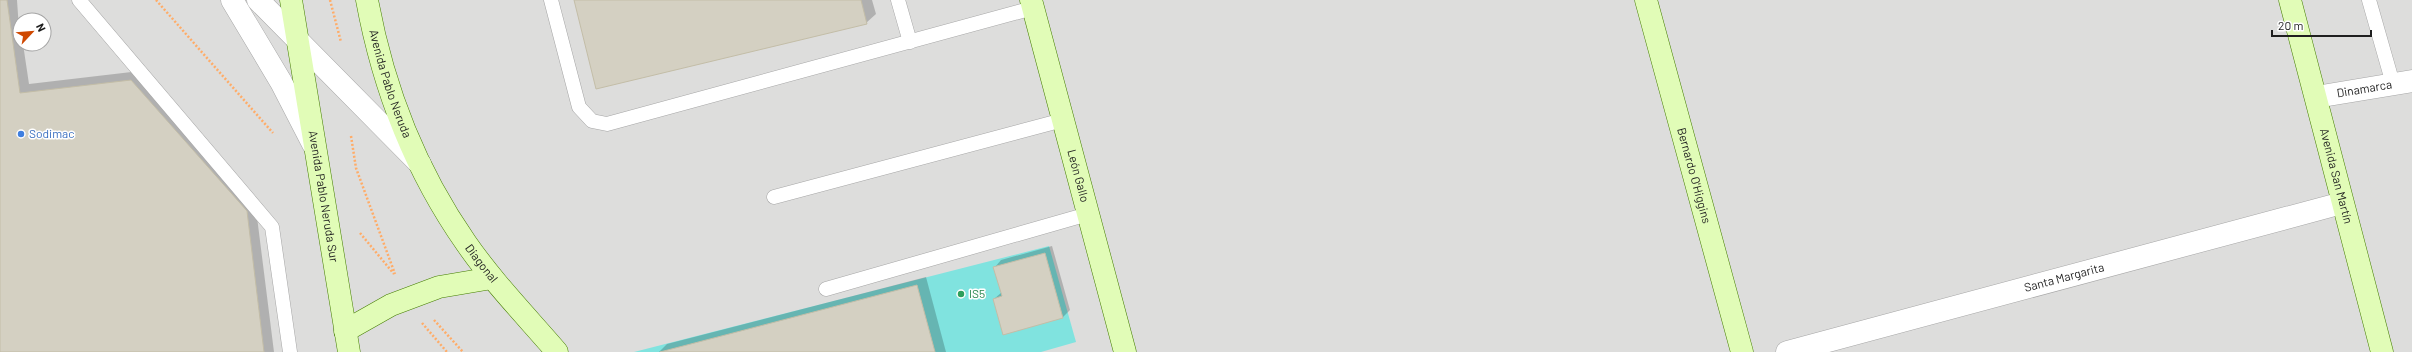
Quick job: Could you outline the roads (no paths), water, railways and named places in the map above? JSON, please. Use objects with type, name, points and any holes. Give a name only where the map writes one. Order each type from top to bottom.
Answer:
[{"type":"street","points":[[232,0],[281,82],[314,146]]},
{"type":"street","points":[[258,0],[420,165]]},
{"type":"street","points":[[291,0],[296,40]]},
{"type":"street","name":"Avenida Pablo Neruda","points":[[368,0],[386,77],[401,122],[420,165]]},
{"type":"street","name":"Bernardo O'Higgins","points":[[1646,0],[1742,352]]},
{"type":"street","name":"Avenida San Martín","points":[[2290,0],[2382,352]]},
{"type":"street","name":"León Gallo","points":[[1032,4],[1125,352]]},
{"type":"street","name":"Avenida Pablo Neruda Sur","points":[[296,40],[347,342]]},
{"type":"street","name":"Dinamarca","points":[[2316,97],[2402,82]]},
{"type":"street","name":"Diagonal","points":[[420,165],[442,205],[492,278],[557,352]]},
{"type":"street","name":"Santa Margarita","points":[[1787,352],[2342,203]]},
{"type":"street","points":[[347,342],[392,305],[439,287],[492,278]]},
{"type":"lane","points":[[79,0],[272,227],[290,352]]},
{"type":"lane","points":[[551,0],[579,107],[592,121],[607,124],[910,42],[1032,4]]},
{"type":"lane","points":[[898,0],[910,42]]},
{"type":"lane","points":[[2369,0],[2402,82]]},
{"type":"lane","points":[[774,197],[1064,120]]},
{"type":"lane","points":[[826,289],[1088,214]]},
{"type":"place","name":"Sodimac","points":[[21,134]]},
{"type":"place","name":"IS5","points":[[961,294]]}]
